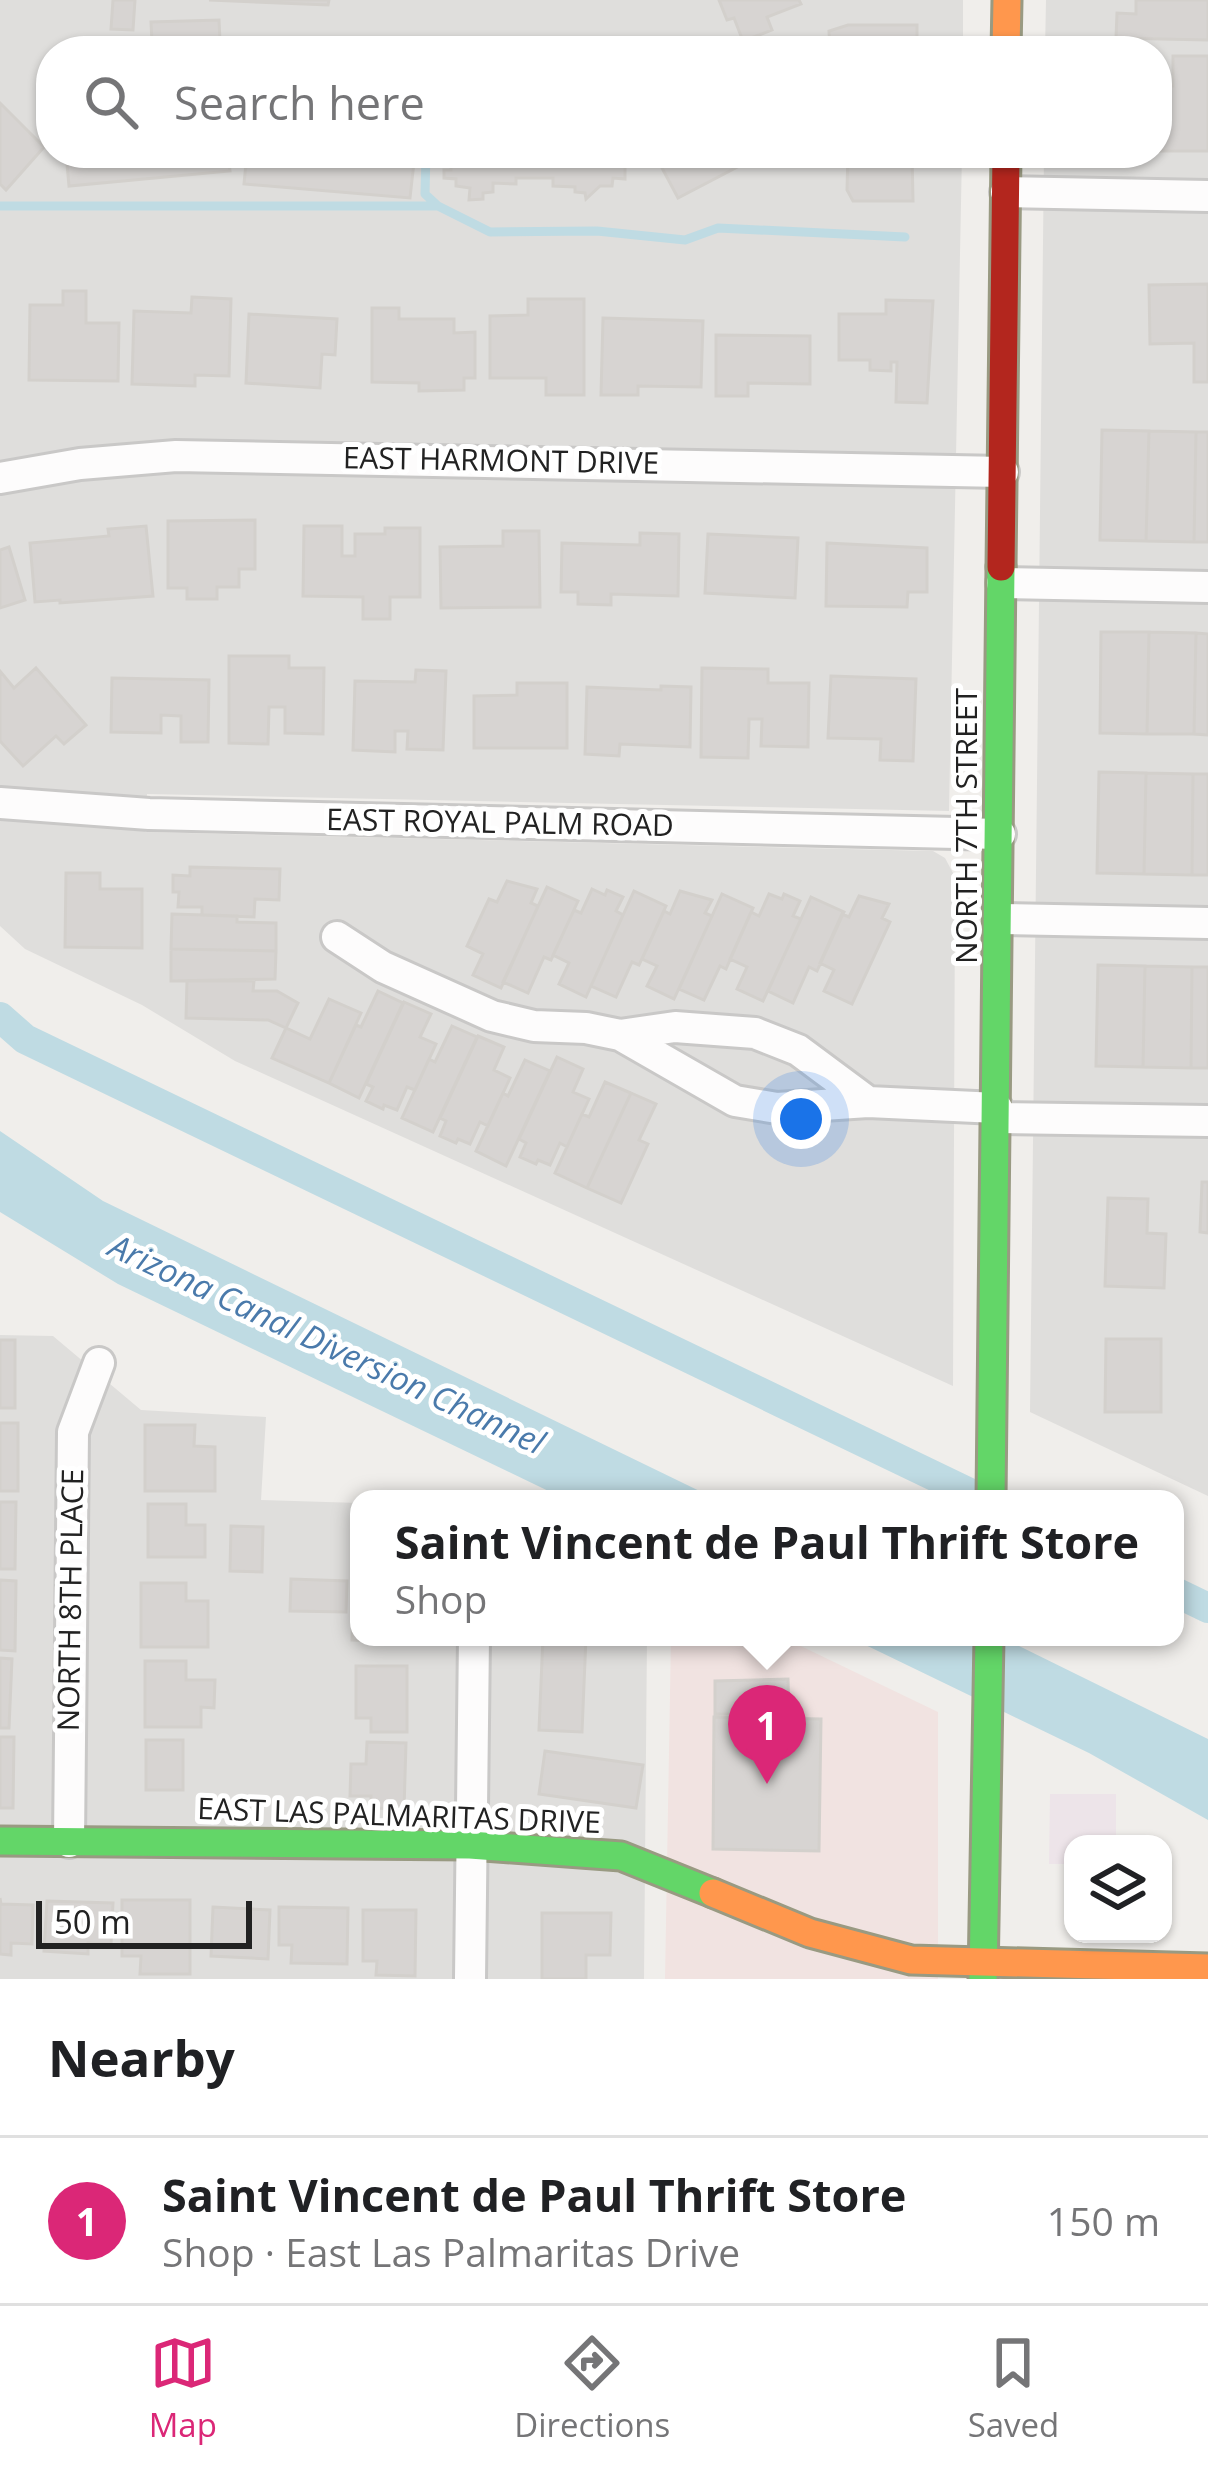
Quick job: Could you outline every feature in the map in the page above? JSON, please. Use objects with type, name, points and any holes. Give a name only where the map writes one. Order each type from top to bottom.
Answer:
[{"type":"main road","points":[[1006,0],[1006,36]]},
{"type":"main road","name":"NORTH 7TH STREET","points":[[991,1490],[1006,168]]},
{"type":"main road","points":[[983,1972],[989,1646]]},
{"type":"main road","name":"EAST LAS PALMARITAS DRIVE","points":[[0,1841],[470,1845],[621,1856],[810,1933],[911,1960],[983,1972],[1208,1968]]},
{"type":"street","points":[[1006,192],[1208,196]]},
{"type":"street","name":"EAST HARMONT DRIVE","points":[[0,478],[80,464],[176,456],[1003,472]]},
{"type":"street","points":[[1002,583],[1208,587]]},
{"type":"street","name":"EAST ROYAL PALM ROAD","points":[[0,803],[149,814],[1000,834]]},
{"type":"street","points":[[1000,919],[1208,922]]},
{"type":"street","points":[[338,937],[383,967],[492,1016],[620,1035],[735,1101],[777,1108],[868,1102],[997,1113],[1208,1121]]},
{"type":"street","points":[[620,1035],[675,1027],[755,1033],[798,1050],[868,1102]]},
{"type":"street","name":"NORTH 8TH PLACE","points":[[69,1842],[73,1432],[99,1363]]},
{"type":"street","points":[[470,1979],[474,1646]]},
{"type":"shaded area","points":[[0,0],[963,0],[963,36],[36,36],[36,168],[962,168],[949,811],[147,794],[145,832],[933,851],[945,858],[953,873],[955,894],[953,1386],[235,1061],[142,1005],[25,949],[0,926]]},
{"type":"shaded area","points":[[1046,0],[1208,0],[1208,1496],[1030,1412],[1044,168],[1172,168],[1172,36],[1045,36]]},
{"type":"shaded area","points":[[0,1335],[53,1336],[141,1410],[266,1417],[261,1500],[350,1503],[350,1646],[647,1646],[644,1979],[0,1979]]},
{"type":"shaded area","points":[[671,1646],[801,1646],[938,1712],[938,1979],[665,1979]]},
{"type":"shaded area","points":[[1050,1794],[1116,1794],[1116,1835],[1064,1835],[1064,1864],[1049,1864]]},
{"type":"water","name":"Arizona Canal Diversion Channel","points":[[0,1131],[103,1201],[697,1490],[546,1490],[118,1284],[0,1212]]},
{"type":"water","points":[[868,1646],[1019,1646],[1208,1739],[1208,1820],[1089,1753]]},
{"type":"building","points":[[113,0],[135,0],[133,30],[111,29]]},
{"type":"building","points":[[209,0],[329,0],[328,5]]},
{"type":"building","points":[[719,0],[799,0],[801,4],[767,17],[772,30],[756,36],[741,36],[734,18],[727,20]]},
{"type":"building","points":[[1136,0],[1208,0],[1208,40],[1116,36],[1117,13],[1136,14]]},
{"type":"building","points":[[219,20],[220,36],[152,36],[151,22]]},
{"type":"building","points":[[848,25],[917,25],[917,36],[829,36],[829,31]]},
{"type":"building","points":[[1173,56],[1208,56],[1208,151],[1172,151]]},
{"type":"building","points":[[0,103],[36,139],[36,156],[6,190],[0,184]]},
{"type":"building","points":[[67,168],[230,171],[69,186]]},
{"type":"building","points":[[246,168],[413,168],[410,198],[244,184]]},
{"type":"building","points":[[625,168],[625,179],[613,178],[612,186],[600,186],[586,199],[575,187],[553,186],[553,178],[516,178],[516,184],[493,183],[493,192],[469,200],[470,188],[444,178],[444,170]]},
{"type":"building","points":[[662,168],[735,168],[678,198]]},
{"type":"building","points":[[848,168],[912,168],[913,201],[853,201],[847,190]]},
{"type":"building","points":[[1208,284],[1208,382],[1194,382],[1194,343],[1150,344],[1149,285]]},
{"type":"building","points":[[63,291],[86,291],[86,323],[119,323],[118,381],[29,380],[30,305],[63,305]]},
{"type":"building","points":[[192,297],[231,299],[229,376],[195,375],[195,386],[132,384],[134,311],[191,313]]},
{"type":"building","points":[[528,299],[584,299],[584,395],[546,395],[546,378],[490,378],[490,316],[528,315]]},
{"type":"building","points":[[886,300],[933,301],[927,403],[896,402],[897,362],[891,362],[891,371],[870,370],[870,360],[839,360],[839,314],[886,314]]},
{"type":"building","points":[[372,308],[399,308],[399,319],[454,319],[454,333],[475,332],[475,378],[464,378],[464,390],[419,391],[419,383],[372,382]]},
{"type":"building","points":[[249,314],[337,319],[335,355],[322,354],[320,388],[246,383]]},
{"type":"building","points":[[603,318],[703,321],[701,387],[638,386],[638,395],[601,395]]},
{"type":"building","points":[[716,335],[810,336],[810,384],[748,383],[748,396],[716,396]]},
{"type":"building","points":[[1102,430],[1149,431],[1146,541],[1100,540]]},
{"type":"building","points":[[1149,431],[1196,432],[1194,542],[1146,541]]},
{"type":"building","points":[[1196,432],[1208,432],[1208,542],[1194,542]]},
{"type":"building","points":[[255,520],[255,569],[239,569],[239,587],[217,587],[217,599],[187,599],[187,588],[168,588],[168,521]]},
{"type":"building","points":[[146,526],[153,596],[35,602],[30,543],[109,536],[108,529]]},
{"type":"building","points":[[304,526],[342,526],[342,556],[355,556],[355,534],[420,528],[420,597],[390,597],[390,619],[363,619],[363,597],[303,596]]},
{"type":"building","points":[[503,531],[539,531],[540,607],[441,608],[440,547],[503,546]]},
{"type":"building","points":[[640,533],[679,534],[678,596],[611,594],[611,605],[578,604],[578,592],[561,592],[562,543],[640,545]]},
{"type":"building","points":[[708,534],[798,538],[795,598],[705,593]]},
{"type":"building","points":[[827,543],[927,548],[927,592],[908,592],[907,607],[826,606]]},
{"type":"building","points":[[9,547],[25,600],[0,608],[0,550]]},
{"type":"building","points":[[1101,632],[1149,632],[1147,734],[1100,733]]},
{"type":"building","points":[[1149,632],[1196,633],[1194,734],[1147,734]]},
{"type":"building","points":[[1196,633],[1208,634],[1208,735],[1194,734]]},
{"type":"building","points":[[229,656],[289,656],[289,668],[324,668],[323,734],[285,733],[285,707],[269,707],[268,744],[229,743]]},
{"type":"building","points":[[36,668],[86,725],[64,744],[56,736],[23,766],[0,741],[0,671],[14,688]]},
{"type":"building","points":[[702,668],[768,669],[768,683],[809,683],[808,747],[761,746],[762,719],[749,719],[748,758],[701,757]]},
{"type":"building","points":[[416,670],[446,671],[443,750],[407,749],[408,731],[395,731],[395,752],[353,750],[355,681],[415,682]]},
{"type":"building","points":[[831,676],[916,679],[913,761],[880,760],[881,739],[828,738]]},
{"type":"building","points":[[112,678],[209,680],[208,742],[181,742],[181,716],[161,715],[161,733],[111,732]]},
{"type":"building","points":[[517,683],[567,683],[567,748],[474,748],[474,696],[517,695]]},
{"type":"building","points":[[661,686],[691,687],[690,747],[620,744],[619,756],[585,754],[587,687],[661,690]]},
{"type":"building","points":[[1099,772],[1146,773],[1144,874],[1097,873]]},
{"type":"building","points":[[1146,773],[1193,774],[1192,875],[1144,874]]},
{"type":"building","points":[[1193,774],[1208,774],[1208,875],[1192,875]]},
{"type":"building","points":[[190,867],[280,869],[279,900],[255,899],[254,917],[202,915],[202,907],[178,907],[173,875],[190,876]]},
{"type":"building","points":[[66,873],[100,873],[100,889],[142,889],[142,948],[65,947]]},
{"type":"building","points":[[507,881],[537,889],[531,903],[538,906],[501,988],[473,975],[483,954],[467,946],[489,899],[497,902]]},
{"type":"building","points":[[547,887],[578,901],[551,960],[544,957],[528,993],[503,982]]},
{"type":"building","points":[[592,889],[623,897],[616,911],[623,915],[586,997],[559,984],[569,963],[553,955],[574,910],[581,913]]},
{"type":"building","points":[[634,891],[666,906],[639,965],[632,962],[616,997],[591,986]]},
{"type":"building","points":[[680,891],[712,900],[705,913],[712,916],[674,999],[647,986],[657,966],[642,959],[664,911],[670,914]]},
{"type":"building","points":[[722,894],[753,908],[726,969],[720,966],[704,1000],[679,989]]},
{"type":"building","points":[[769,894],[800,901],[793,916],[801,919],[763,1001],[737,989],[747,967],[730,959],[751,912],[759,916]]},
{"type":"building","points":[[859,896],[889,904],[882,918],[890,922],[852,1004],[824,991],[834,970],[820,963],[842,914],[849,917]]},
{"type":"building","points":[[811,897],[844,912],[817,971],[809,967],[793,1003],[768,991]]},
{"type":"building","points":[[172,914],[237,916],[237,922],[276,923],[276,951],[171,949]]},
{"type":"building","points":[[171,949],[276,951],[275,979],[171,981]]},
{"type":"building","points":[[1098,965],[1145,966],[1143,1067],[1096,1066]]},
{"type":"building","points":[[1145,966],[1192,967],[1191,1068],[1143,1067]]},
{"type":"building","points":[[1192,967],[1208,967],[1208,1068],[1191,1068]]},
{"type":"building","points":[[187,981],[254,981],[253,991],[277,991],[298,1003],[286,1028],[268,1020],[186,1018]]},
{"type":"building","points":[[378,991],[403,1003],[359,1098],[329,1083]]},
{"type":"building","points":[[329,999],[361,1013],[329,1083],[272,1058],[286,1028],[310,1039]]},
{"type":"building","points":[[404,1002],[431,1014],[420,1037],[436,1044],[415,1090],[407,1087],[397,1110],[384,1105],[383,1109],[366,1101],[373,1087],[366,1084]]},
{"type":"building","points":[[452,1026],[477,1037],[433,1132],[402,1118],[429,1059],[435,1062]]},
{"type":"building","points":[[478,1036],[504,1047],[494,1070],[510,1078],[488,1126],[480,1122],[470,1144],[458,1139],[456,1143],[440,1136],[446,1121],[440,1118]]},
{"type":"building","points":[[557,1057],[583,1069],[573,1092],[589,1099],[567,1147],[560,1143],[550,1165],[538,1160],[536,1164],[520,1157],[526,1143],[519,1139]]},
{"type":"building","points":[[525,1060],[550,1071],[506,1166],[476,1151],[503,1093],[508,1096]]},
{"type":"building","points":[[605,1082],[631,1093],[587,1188],[555,1173],[582,1114],[589,1117]]},
{"type":"building","points":[[631,1093],[656,1104],[639,1140],[648,1144],[621,1203],[587,1188]]},
{"type":"building","points":[[1202,1182],[1208,1182],[1208,1233],[1200,1232]]},
{"type":"building","points":[[1108,1198],[1148,1199],[1147,1233],[1166,1234],[1164,1288],[1105,1286]]},
{"type":"building","points":[[1106,1339],[1161,1339],[1161,1412],[1105,1412]]},
{"type":"building","points":[[0,1340],[15,1340],[15,1408],[0,1408]]},
{"type":"building","points":[[0,1423],[18,1423],[18,1491],[0,1491]]},
{"type":"building","points":[[145,1425],[195,1425],[194,1446],[215,1447],[215,1491],[145,1491]]},
{"type":"building","points":[[0,1502],[16,1502],[15,1569],[0,1569]]},
{"type":"building","points":[[148,1504],[186,1504],[186,1525],[205,1525],[205,1557],[148,1557]]},
{"type":"building","points":[[231,1526],[263,1527],[262,1572],[230,1571]]},
{"type":"building","points":[[291,1579],[347,1581],[346,1612],[290,1611]]},
{"type":"building","points":[[0,1580],[16,1581],[15,1651],[0,1650]]},
{"type":"building","points":[[141,1583],[186,1583],[186,1601],[208,1601],[208,1647],[141,1647]]},
{"type":"building","points":[[543,1646],[586,1646],[582,1732],[539,1730]]},
{"type":"building","points":[[0,1658],[12,1659],[9,1728],[0,1728]]},
{"type":"building","points":[[145,1661],[186,1661],[186,1680],[215,1680],[214,1708],[201,1707],[201,1727],[145,1727]]},
{"type":"building","points":[[356,1666],[407,1666],[407,1732],[371,1732],[371,1718],[356,1718]]},
{"type":"building","points":[[788,1679],[789,1714],[715,1714],[715,1681]]},
{"type":"building","points":[[714,1717],[821,1719],[819,1851],[713,1849]]},
{"type":"building","points":[[0,1737],[14,1737],[13,1808],[0,1808]]},
{"type":"building","points":[[146,1740],[183,1740],[183,1790],[146,1790]]},
{"type":"building","points":[[367,1742],[406,1743],[404,1809],[371,1808],[371,1796],[350,1796],[351,1764],[366,1764]]},
{"type":"building","points":[[545,1751],[643,1765],[636,1808],[539,1794]]},
{"type":"building","points":[[0,1898],[1,1904],[33,1905],[32,1944],[11,1943],[11,1955],[0,1954]]},
{"type":"building","points":[[122,1900],[190,1900],[190,1974],[140,1974],[141,1956],[122,1956]]},
{"type":"building","points":[[47,1901],[113,1903],[111,1944],[88,1943],[88,1954],[44,1951]]},
{"type":"building","points":[[213,1907],[270,1910],[268,1959],[211,1956]]},
{"type":"building","points":[[279,1907],[348,1908],[347,1964],[291,1963],[292,1945],[279,1945]]},
{"type":"building","points":[[363,1910],[416,1910],[415,1976],[376,1975],[377,1961],[363,1961]]},
{"type":"building","points":[[542,1913],[611,1913],[610,1955],[586,1955],[586,1979],[542,1979]]},
{"type":"waterway","points":[[426,168],[425,194],[438,206],[490,232],[597,231],[685,240],[718,228],[905,237]]},
{"type":"waterway","points":[[0,206],[438,206]]},
{"type":"waterway","points":[[0,1017],[25,1039],[963,1490]]},
{"type":"waterway","points":[[1184,1596],[1208,1608]]},
{"type":"traffic: fast","points":[[991,1490],[1001,567]]},
{"type":"traffic: fast","points":[[983,1979],[989,1646]]},
{"type":"traffic: fast","points":[[0,1841],[470,1845],[621,1856],[713,1893]]},
{"type":"traffic: slow","points":[[1006,36],[1007,0]]},
{"type":"traffic: slow","points":[[713,1893],[810,1933],[911,1960],[1208,1968]]},
{"type":"traffic: jam","points":[[1001,567],[1006,168]]},
{"type":"place","name":"Saint Vincent de Paul Thrift Store","points":[[767,1784]]}]
